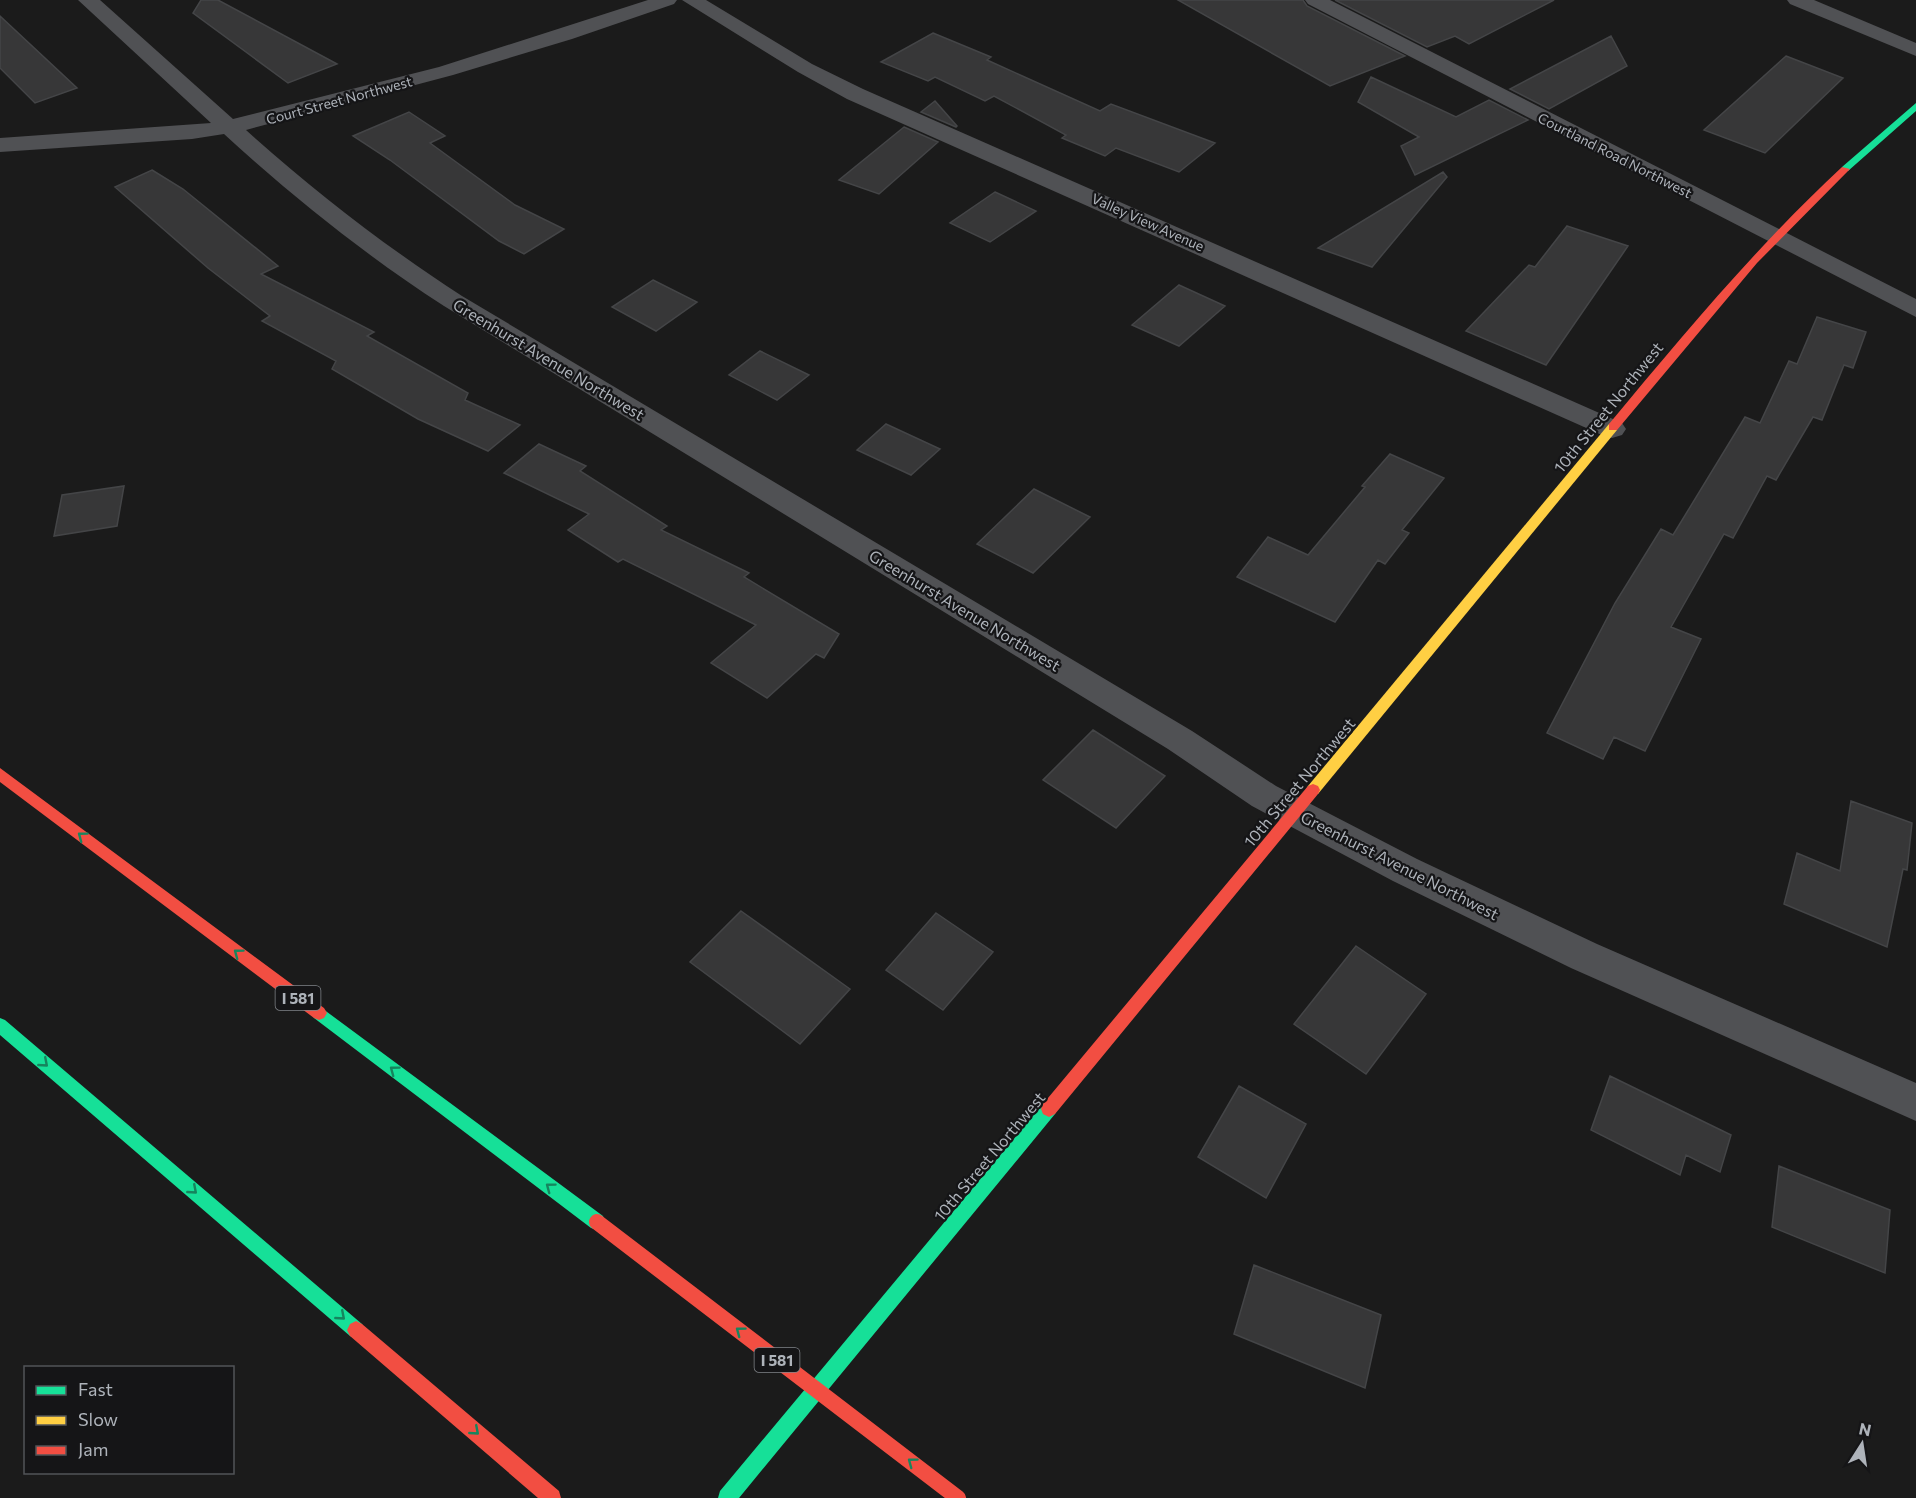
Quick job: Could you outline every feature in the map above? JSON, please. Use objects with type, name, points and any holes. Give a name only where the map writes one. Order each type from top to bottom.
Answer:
[{"type":"main road","name":"10th Street Northwest","points":[[727,1498],[1702,319],[1774,237],[1916,106]]},
{"type":"main road","name":"I 581","points":[[0,774],[597,1222],[958,1498]]},
{"type":"main road","points":[[0,1025],[552,1498]]},
{"type":"street","name":"Greenhurst Avenue Northwest","points":[[88,0],[280,173],[385,257],[453,301],[1180,740],[1264,796],[1405,870],[1584,956],[1916,1102]]},
{"type":"street","name":"Court Street Northwest","points":[[0,145],[229,127],[446,71],[565,35],[667,0]]},
{"type":"street","name":"Valley View Avenue","points":[[692,0],[775,51],[855,94],[1612,429]]},
{"type":"street","name":"Courtland Road Northwest","points":[[1315,0],[1916,309]]},
{"type":"street","points":[[1797,0],[1916,50]]},
{"type":"building","points":[[201,0],[218,0],[337,64],[288,83],[193,13]]},
{"type":"building","points":[[1178,0],[1303,0],[1307,6],[1405,56],[1330,86]]},
{"type":"building","points":[[1335,0],[1554,0],[1469,44],[1455,36],[1427,47]]},
{"type":"building","points":[[0,16],[77,88],[35,103],[0,68]]},
{"type":"building","points":[[933,33],[991,57],[987,60],[1100,111],[1111,104],[1215,143],[1179,172],[1116,148],[1105,156],[1062,138],[1066,135],[994,96],[985,101],[935,77],[928,81],[881,62]]},
{"type":"building","points":[[1611,36],[1627,66],[1549,109],[1510,89]]},
{"type":"building","points":[[1786,56],[1843,78],[1765,153],[1704,130]]},
{"type":"building","points":[[1371,77],[1456,117],[1489,100],[1528,120],[1415,175],[1401,146],[1419,137],[1358,102]]},
{"type":"building","points":[[935,101],[957,126],[956,127],[921,112]]},
{"type":"building","points":[[409,112],[445,136],[430,143],[515,205],[564,229],[524,254],[499,241],[390,160],[353,136]]},
{"type":"building","points":[[904,127],[938,142],[879,194],[839,180]]},
{"type":"building","points":[[152,170],[183,189],[278,266],[261,274],[374,332],[367,336],[468,393],[465,400],[520,425],[488,451],[418,419],[332,369],[336,361],[262,321],[270,316],[208,268],[115,187]]},
{"type":"building","points":[[1443,172],[1447,177],[1372,267],[1318,248]]},
{"type":"building","points":[[995,192],[1036,211],[990,242],[950,223]]},
{"type":"building","points":[[1567,226],[1628,246],[1546,365],[1466,331],[1529,265],[1535,267]]},
{"type":"building","points":[[653,280],[697,302],[656,331],[612,307]]},
{"type":"building","points":[[1179,285],[1225,306],[1179,346],[1132,325]]},
{"type":"building","points":[[1817,317],[1866,332],[1853,368],[1844,365],[1822,420],[1813,417],[1776,480],[1767,476],[1733,538],[1724,534],[1671,627],[1701,639],[1645,751],[1614,737],[1603,759],[1547,733],[1615,603],[1661,529],[1673,535],[1745,417],[1760,423],[1789,361],[1797,364]]},
{"type":"building","points":[[760,351],[809,375],[777,400],[729,375]]},
{"type":"building","points":[[886,424],[940,449],[911,475],[857,450]]},
{"type":"building","points":[[539,444],[586,466],[580,471],[667,526],[661,530],[749,573],[744,577],[839,634],[824,658],[816,654],[767,698],[711,663],[756,625],[623,559],[618,562],[568,530],[589,514],[504,473]]},
{"type":"building","points":[[1390,454],[1444,478],[1402,530],[1409,533],[1385,564],[1378,560],[1335,622],[1237,577],[1268,537],[1308,555]]},
{"type":"building","points":[[124,486],[117,526],[54,536],[62,495]]},
{"type":"building","points":[[1034,489],[1090,517],[1033,573],[977,544]]},
{"type":"building","points":[[1093,730],[1165,776],[1116,828],[1043,780]]},
{"type":"building","points":[[1851,801],[1912,823],[1907,870],[1903,869],[1887,947],[1784,904],[1797,853],[1840,871]]},
{"type":"building","points":[[741,911],[850,989],[800,1044],[690,962]]},
{"type":"building","points":[[936,913],[993,952],[943,1010],[886,970]]},
{"type":"building","points":[[1356,946],[1426,994],[1366,1074],[1294,1024]]},
{"type":"building","points":[[1610,1076],[1731,1135],[1720,1172],[1686,1155],[1680,1175],[1591,1130]]},
{"type":"building","points":[[1239,1086],[1306,1124],[1266,1198],[1198,1157]]},
{"type":"building","points":[[1779,1166],[1890,1210],[1885,1273],[1772,1227]]},
{"type":"building","points":[[1254,1265],[1381,1315],[1365,1388],[1234,1334]]},
{"type":"traffic: fast","points":[[1845,169],[1916,106]]},
{"type":"traffic: fast","points":[[319,1013],[597,1222]]},
{"type":"traffic: fast","points":[[0,1025],[356,1330]]},
{"type":"traffic: fast","points":[[727,1498],[1049,1109]]},
{"type":"traffic: slow","points":[[1313,790],[1613,427]]},
{"type":"traffic: jam","points":[[1613,427],[1753,261],[1845,169]]},
{"type":"traffic: jam","points":[[0,774],[319,1013]]},
{"type":"traffic: jam","points":[[1049,1109],[1313,790]]},
{"type":"traffic: jam","points":[[597,1222],[958,1498]]},
{"type":"traffic: jam","points":[[356,1330],[552,1498]]}]
